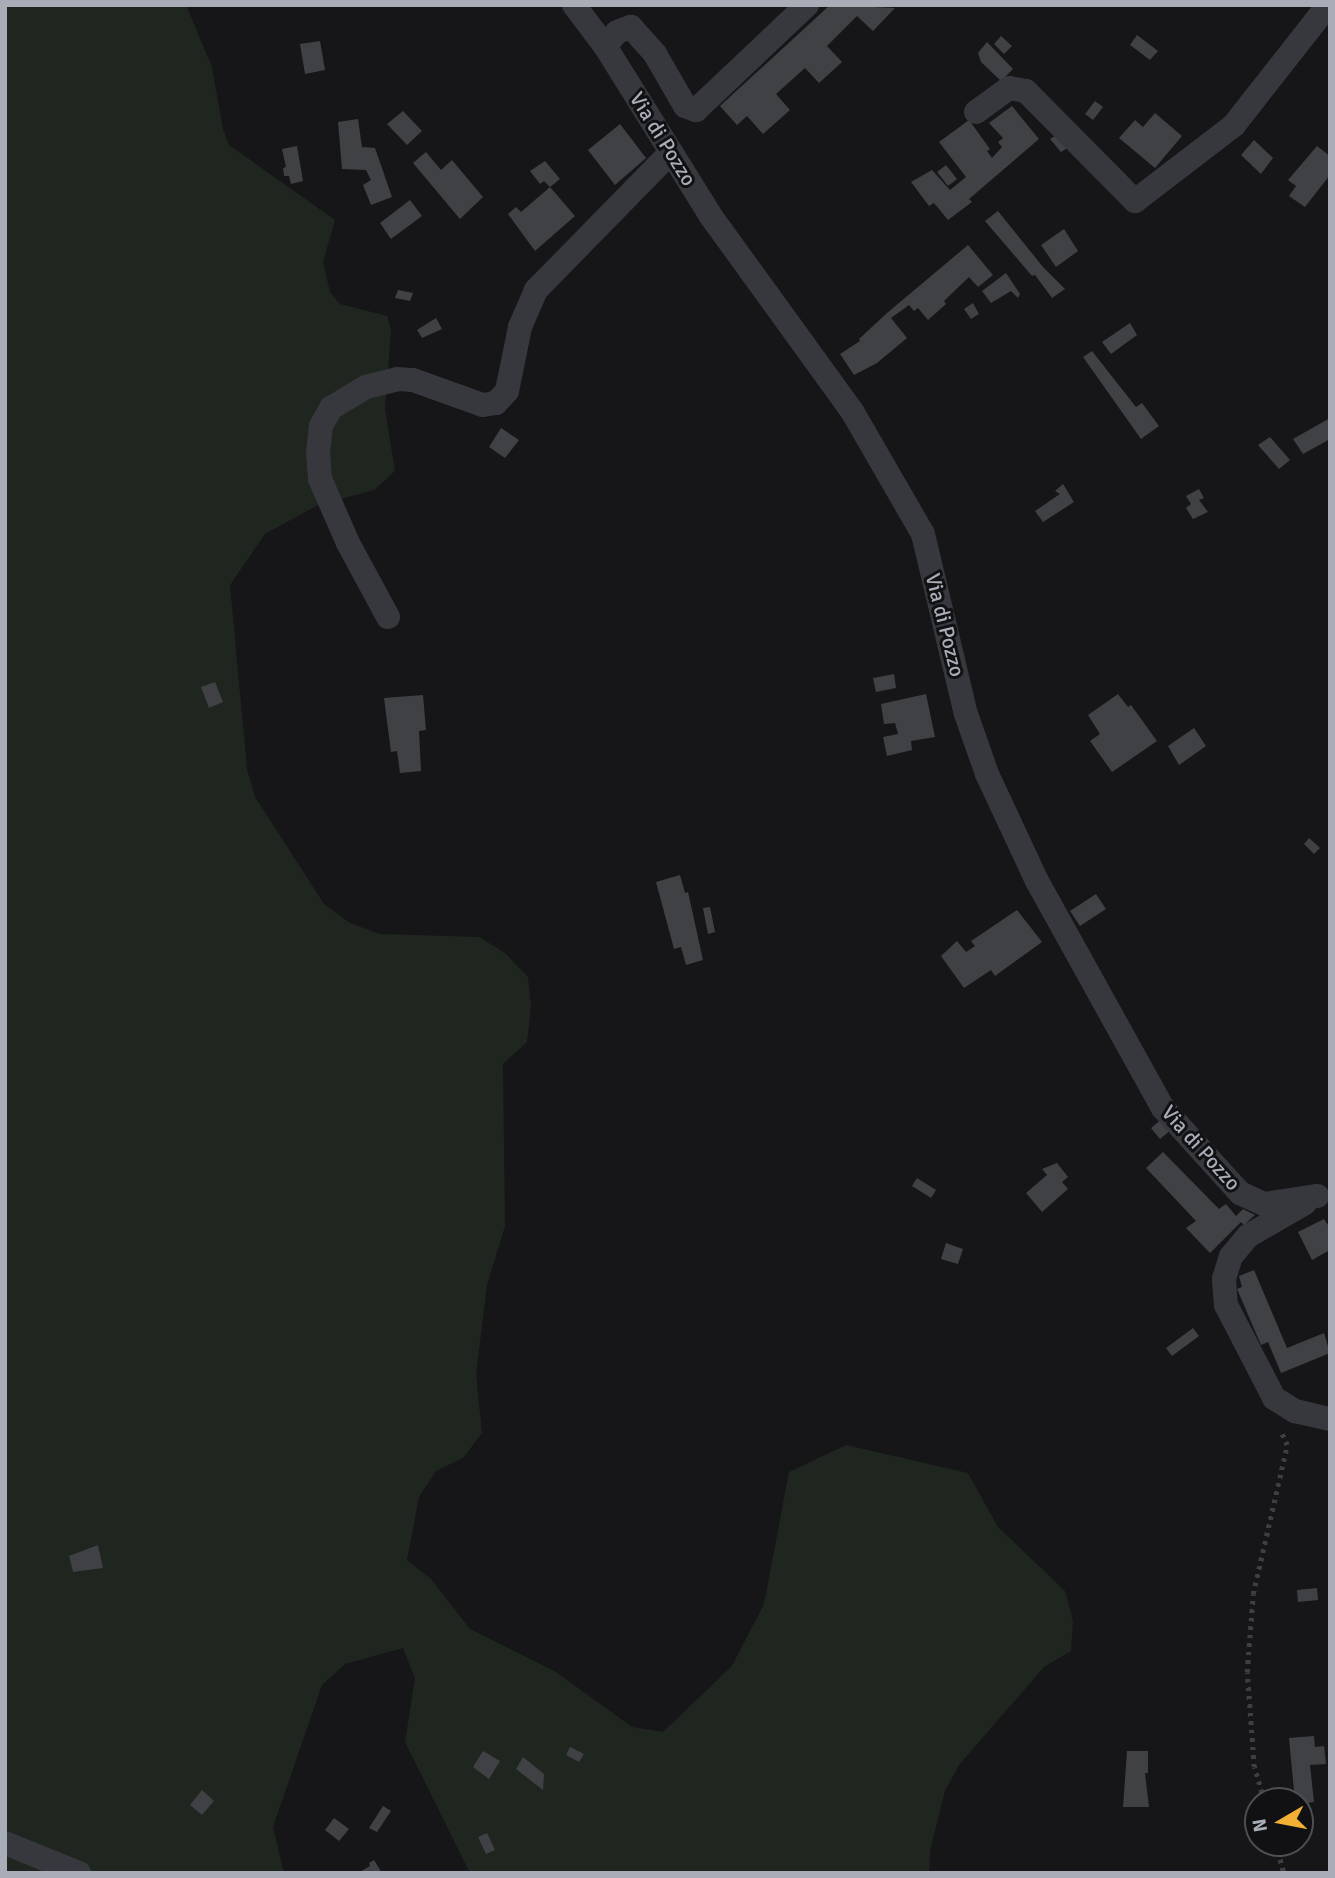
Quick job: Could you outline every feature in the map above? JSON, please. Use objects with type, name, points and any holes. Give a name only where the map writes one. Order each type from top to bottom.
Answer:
[{"type":"street","name":"Via di Pozzo","points":[[574,5],[605,46],[710,215],[852,411],[923,534],[966,714],[987,774],[1037,881],[1163,1108],[1240,1193],[1264,1204],[1323,1193]]},
{"type":"street","points":[[976,112],[1009,88],[1026,91],[1135,201],[1234,125],[1328,5]]},
{"type":"street","points":[[605,46],[617,32],[631,27],[655,54],[685,106],[695,110],[799,8]]},
{"type":"street","points":[[388,617],[348,543],[320,479],[318,453],[321,426],[331,408],[366,387],[397,379],[413,380],[483,405],[496,403],[507,391],[520,327],[536,290],[671,152]]},
{"type":"street","points":[[1323,1193],[1248,1236],[1231,1256],[1224,1279],[1226,1305],[1274,1398],[1295,1411],[1330,1419]]},
{"type":"street","points":[[5,1843],[79,1873]]},
{"type":"path","points":[[1260,1787],[1254,1767],[1247,1672],[1253,1594],[1287,1445],[1269,1409],[1274,1398]]},
{"type":"shaded area","points":[[5,5],[186,5],[212,67],[223,129],[229,145],[335,220],[323,262],[330,292],[340,304],[387,316],[391,330],[385,409],[395,471],[374,490],[318,505],[265,534],[230,585],[247,769],[255,797],[324,904],[350,923],[380,934],[479,937],[505,953],[528,977],[531,1007],[527,1042],[503,1064],[505,1226],[487,1285],[476,1374],[482,1433],[463,1458],[436,1471],[419,1497],[407,1560],[431,1579],[470,1629],[556,1672],[632,1727],[663,1732],[732,1666],[764,1604],[789,1472],[846,1445],[968,1473],[998,1527],[1065,1591],[1073,1621],[1071,1651],[1044,1667],[959,1765],[945,1791],[930,1851],[929,1873],[470,1873],[405,1742],[415,1678],[403,1648],[345,1664],[322,1685],[273,1827],[284,1873],[5,1873]]},
{"type":"building","points":[[830,5],[895,8],[873,31],[857,16],[827,46],[842,62],[819,83],[805,68],[776,94],[790,110],[763,134],[747,116],[737,125],[720,106]]},
{"type":"building","points":[[1137,35],[1158,51],[1150,60],[1130,45]]},
{"type":"building","points":[[1001,36],[1012,46],[1004,54],[994,44]]},
{"type":"building","points":[[320,41],[325,70],[305,74],[300,44]]},
{"type":"building","points":[[987,42],[1013,69],[1001,81],[981,62],[978,53]]},
{"type":"building","points":[[1095,101],[1103,107],[1093,120],[1085,114]]},
{"type":"building","points":[[1012,106],[1039,139],[969,199],[972,202],[948,220],[934,203],[929,206],[911,182],[932,170],[950,190],[966,177],[939,142],[969,120],[990,149],[987,151],[992,158],[1002,147],[998,142],[1003,138],[989,123]]},
{"type":"building","points":[[403,111],[422,131],[407,145],[387,124]]},
{"type":"building","points":[[1155,113],[1182,136],[1155,168],[1119,138],[1135,120],[1143,127]]},
{"type":"building","points":[[358,119],[362,147],[375,148],[392,197],[371,205],[363,185],[371,180],[366,170],[342,169],[338,122]]},
{"type":"building","points":[[620,124],[646,158],[615,185],[588,150]]},
{"type":"building","points":[[1063,131],[1072,145],[1061,152],[1050,139]]},
{"type":"building","points":[[1254,140],[1273,158],[1261,174],[1241,155]]},
{"type":"building","points":[[297,146],[303,181],[291,184],[289,176],[284,176],[283,168],[286,167],[282,149]]},
{"type":"building","points":[[1317,146],[1330,156],[1330,175],[1305,207],[1289,196],[1296,186],[1288,180]]},
{"type":"building","points":[[426,152],[441,170],[452,160],[483,197],[460,219],[413,163]]},
{"type":"building","points":[[545,161],[560,179],[550,187],[544,181],[540,184],[530,171]]},
{"type":"building","points":[[946,165],[957,179],[948,186],[937,172]]},
{"type":"building","points":[[550,187],[575,216],[535,251],[508,214],[516,207],[521,212]]},
{"type":"building","points":[[410,200],[422,216],[391,239],[380,223]]},
{"type":"building","points":[[998,211],[1043,267],[1065,289],[1052,298],[1035,275],[1032,276],[985,221]]},
{"type":"building","points":[[1064,229],[1078,251],[1056,267],[1041,245]]},
{"type":"building","points":[[968,245],[993,275],[978,287],[969,277],[928,320],[918,308],[914,311],[909,305],[891,318],[907,338],[877,363],[854,375],[840,354],[860,341],[859,339],[887,313]]},
{"type":"building","points":[[1006,273],[1020,294],[1018,298],[1011,291],[991,303],[982,291]]},
{"type":"building","points":[[398,290],[413,293],[410,301],[395,298]]},
{"type":"building","points":[[973,303],[979,314],[971,319],[964,309]]},
{"type":"building","points":[[436,318],[442,329],[422,338],[417,330]]},
{"type":"building","points":[[1130,323],[1137,335],[1111,354],[1102,342]]},
{"type":"building","points":[[1092,351],[1136,407],[1142,403],[1159,426],[1141,439],[1083,357]]},
{"type":"building","points":[[1330,418],[1330,439],[1303,454],[1293,439]]},
{"type":"building","points":[[501,428],[519,440],[505,458],[489,447]]},
{"type":"building","points":[[1270,437],[1290,460],[1279,469],[1258,445]]},
{"type":"building","points":[[1063,484],[1074,502],[1043,522],[1035,511],[1060,494],[1055,491]]},
{"type":"building","points":[[1199,489],[1204,498],[1199,500],[1208,512],[1193,519],[1186,508],[1191,504],[1186,496]]},
{"type":"building","points":[[894,674],[896,688],[876,692],[873,678]]},
{"type":"building","points":[[215,682],[223,702],[209,708],[201,687]]},
{"type":"building","points":[[926,694],[935,737],[911,741],[912,750],[887,756],[883,737],[898,734],[895,723],[884,724],[881,704]]},
{"type":"building","points":[[1118,694],[1128,707],[1131,705],[1157,741],[1112,772],[1090,741],[1100,734],[1088,715]]},
{"type":"building","points":[[423,695],[426,730],[419,731],[421,771],[400,773],[397,751],[391,752],[384,698]]},
{"type":"building","points":[[1194,728],[1206,746],[1179,765],[1168,746]]},
{"type":"building","points":[[1309,838],[1320,848],[1314,854],[1304,844]]},
{"type":"building","points":[[680,875],[685,893],[688,892],[703,960],[686,965],[681,947],[674,949],[656,882]]},
{"type":"building","points":[[1096,894],[1106,909],[1080,926],[1070,911]]},
{"type":"building","points":[[710,907],[715,932],[708,934],[703,908]]},
{"type":"building","points":[[1017,910],[1042,942],[995,976],[991,970],[964,988],[941,956],[957,941],[966,952],[975,946],[971,941]]},
{"type":"building","points":[[1163,1118],[1172,1129],[1160,1139],[1151,1128]]},
{"type":"building","points":[[1163,1152],[1219,1209],[1226,1204],[1236,1216],[1243,1209],[1255,1215],[1244,1225],[1241,1222],[1210,1253],[1186,1228],[1196,1221],[1146,1168]]},
{"type":"building","points":[[1057,1163],[1068,1177],[1062,1182],[1068,1189],[1042,1212],[1026,1193],[1047,1175],[1042,1169]]},
{"type":"building","points":[[917,1178],[936,1190],[931,1198],[912,1186]]},
{"type":"building","points":[[1324,1219],[1330,1228],[1330,1250],[1312,1260],[1298,1232]]},
{"type":"building","points":[[946,1243],[963,1249],[958,1264],[941,1259]]},
{"type":"building","points":[[1254,1270],[1287,1348],[1324,1333],[1330,1353],[1281,1373],[1268,1342],[1261,1345],[1237,1289],[1242,1287],[1239,1276]]},
{"type":"building","points":[[1193,1328],[1199,1336],[1172,1356],[1166,1348]]},
{"type":"building","points":[[98,1545],[103,1568],[73,1572],[69,1556]]},
{"type":"building","points":[[1317,1588],[1318,1600],[1298,1602],[1297,1590]]},
{"type":"building","points":[[1314,1736],[1315,1747],[1324,1746],[1326,1764],[1310,1765],[1312,1787],[1294,1787],[1289,1738]]},
{"type":"building","points":[[570,1747],[584,1754],[579,1762],[566,1755]]},
{"type":"building","points":[[483,1751],[500,1761],[489,1779],[473,1767]]},
{"type":"building","points":[[1127,1751],[1148,1751],[1148,1773],[1145,1773],[1149,1807],[1123,1807]]},
{"type":"building","points":[[523,1757],[544,1774],[543,1790],[516,1769]]},
{"type":"building","points":[[202,1790],[214,1801],[202,1815],[190,1805]]},
{"type":"building","points":[[383,1806],[391,1811],[377,1832],[369,1828]]},
{"type":"building","points":[[334,1818],[349,1829],[339,1841],[325,1830]]},
{"type":"building","points":[[487,1833],[495,1850],[486,1854],[478,1837]]},
{"type":"building","points":[[374,1860],[382,1873],[358,1873],[370,1866],[369,1863]]}]
